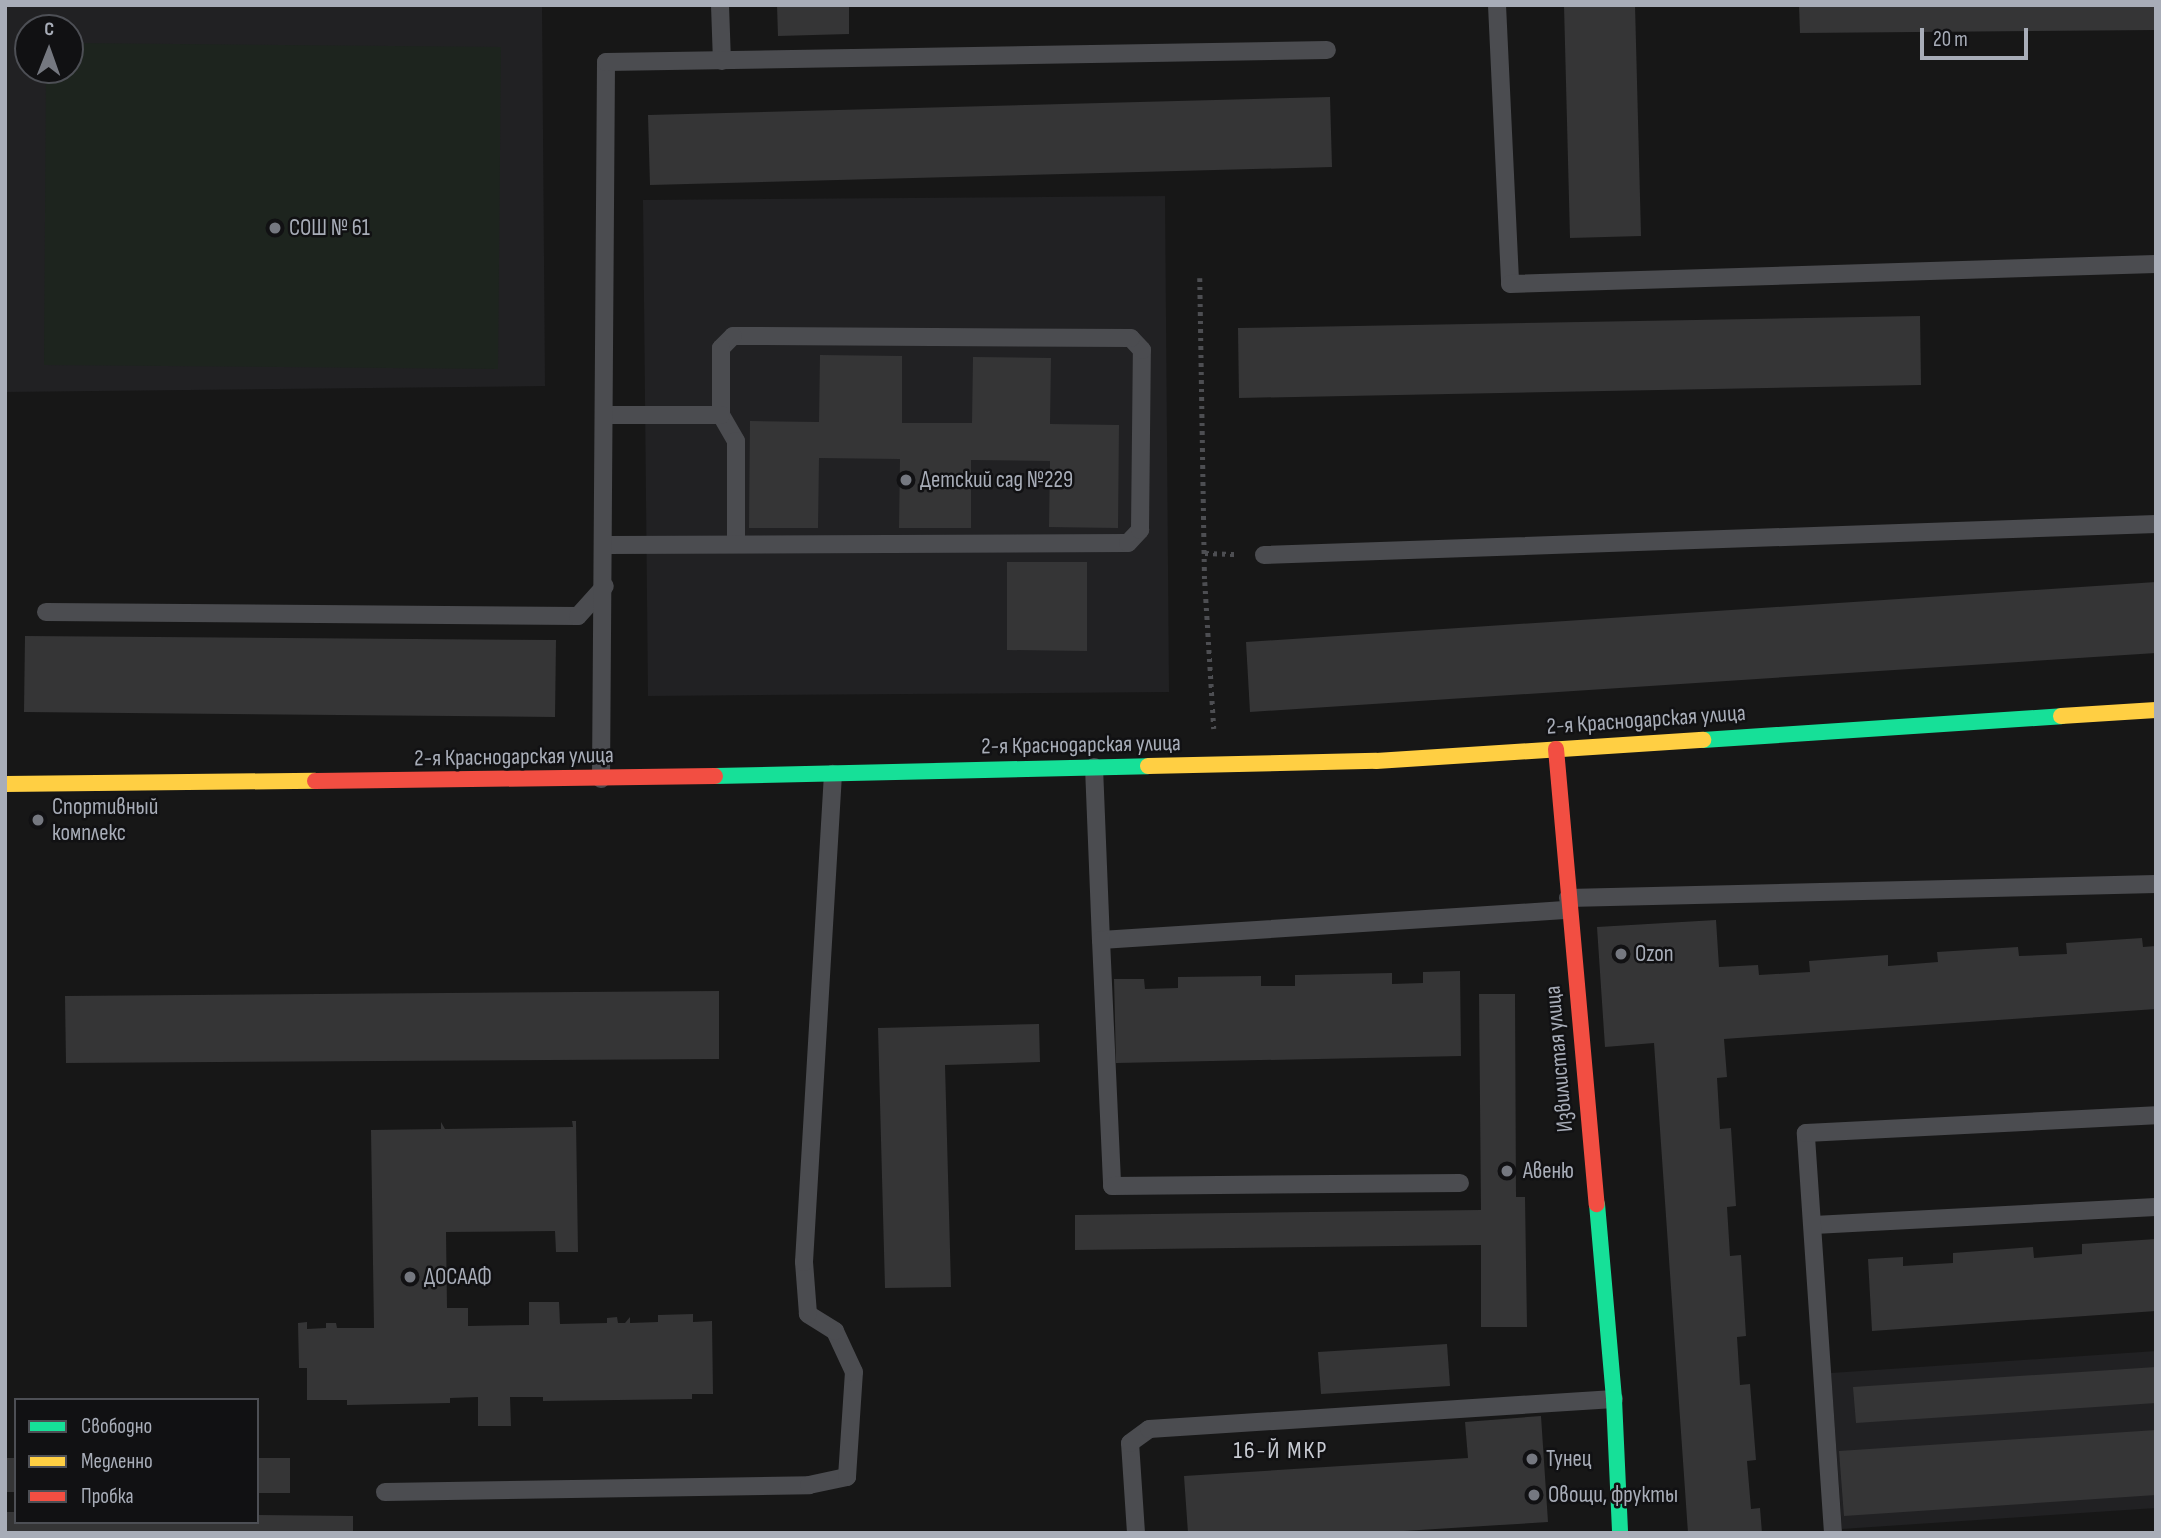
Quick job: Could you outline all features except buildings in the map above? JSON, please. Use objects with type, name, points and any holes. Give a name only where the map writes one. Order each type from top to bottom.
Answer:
[{"type":"street","name":"2-я Краснодарская улица","points":[[5,784],[601,779],[1376,761],[2156,710]]},
{"type":"street","name":"Извилистая улица","points":[[1556,749],[1614,1399],[1620,1533]]},
{"type":"lane","points":[[720,5],[722,61]]},
{"type":"lane","points":[[1497,5],[1510,284],[2156,264]]},
{"type":"lane","points":[[601,779],[605,586],[606,62],[1327,50]]},
{"type":"lane","points":[[605,544],[736,544],[1128,543],[1140,530],[1142,350],[1131,338],[733,336],[721,348],[721,415],[736,441],[736,544]]},
{"type":"lane","points":[[605,415],[721,415]]},
{"type":"lane","points":[[1264,555],[2156,524]]},
{"type":"lane","points":[[47,612],[578,616],[605,586]]},
{"type":"lane","points":[[1094,767],[1112,1186],[1460,1183]]},
{"type":"lane","points":[[385,1492],[809,1485],[846,1476],[854,1372],[835,1331],[808,1314],[804,1262],[833,774]]},
{"type":"lane","points":[[1101,940],[1568,904],[2156,884]]},
{"type":"lane","points":[[1833,1533],[1806,1133],[2156,1115]]},
{"type":"lane","points":[[1814,1225],[2156,1207]]},
{"type":"lane","points":[[1136,1533],[1130,1443],[1149,1429],[1614,1399]]},
{"type":"path","points":[[1199,278],[1205,582],[1215,765]]},
{"type":"shaded area","name":"СОШ № 61","points":[[5,5],[542,5],[545,386],[5,392]]},
{"type":"shaded area","name":"СОШ № 61","points":[[84,43],[501,47],[498,369],[44,365],[46,84],[84,84]]},
{"type":"shaded area","name":"Детский сад №229","points":[[1165,196],[1169,692],[648,696],[643,200]]},
{"type":"shaded area","points":[[2156,1351],[2156,1508],[1842,1529],[1831,1373]]},
{"type":"traffic: fast","points":[[1703,740],[2061,716]]},
{"type":"traffic: fast","points":[[715,776],[1148,766]]},
{"type":"traffic: fast","points":[[1597,1204],[1614,1399],[1620,1533]]},
{"type":"traffic: slow","points":[[2061,716],[2156,710]]},
{"type":"traffic: slow","points":[[1148,766],[1376,761],[1703,740]]},
{"type":"traffic: slow","points":[[5,784],[315,781]]},
{"type":"traffic: jam","points":[[1556,749],[1597,1204]]},
{"type":"traffic: jam","points":[[315,781],[715,776]]},
{"type":"place","name":"СОШ № 61","points":[[275,228]]},
{"type":"place","name":"Детский сад №229","points":[[906,480]]},
{"type":"place","name":"Спортивный комплекс","points":[[38,820]]},
{"type":"place","name":"Ozon","points":[[1621,954]]},
{"type":"place","name":"Авеню","points":[[1507,1171]]},
{"type":"place","name":"ДОСААФ","points":[[410,1277]]},
{"type":"place","name":"Тунец","points":[[1532,1459]]},
{"type":"place","name":"Овощи, фрукты","points":[[1534,1495]]},
{"type":"district","name":"16-Й МКР","points":[[1281,1451]]}]
